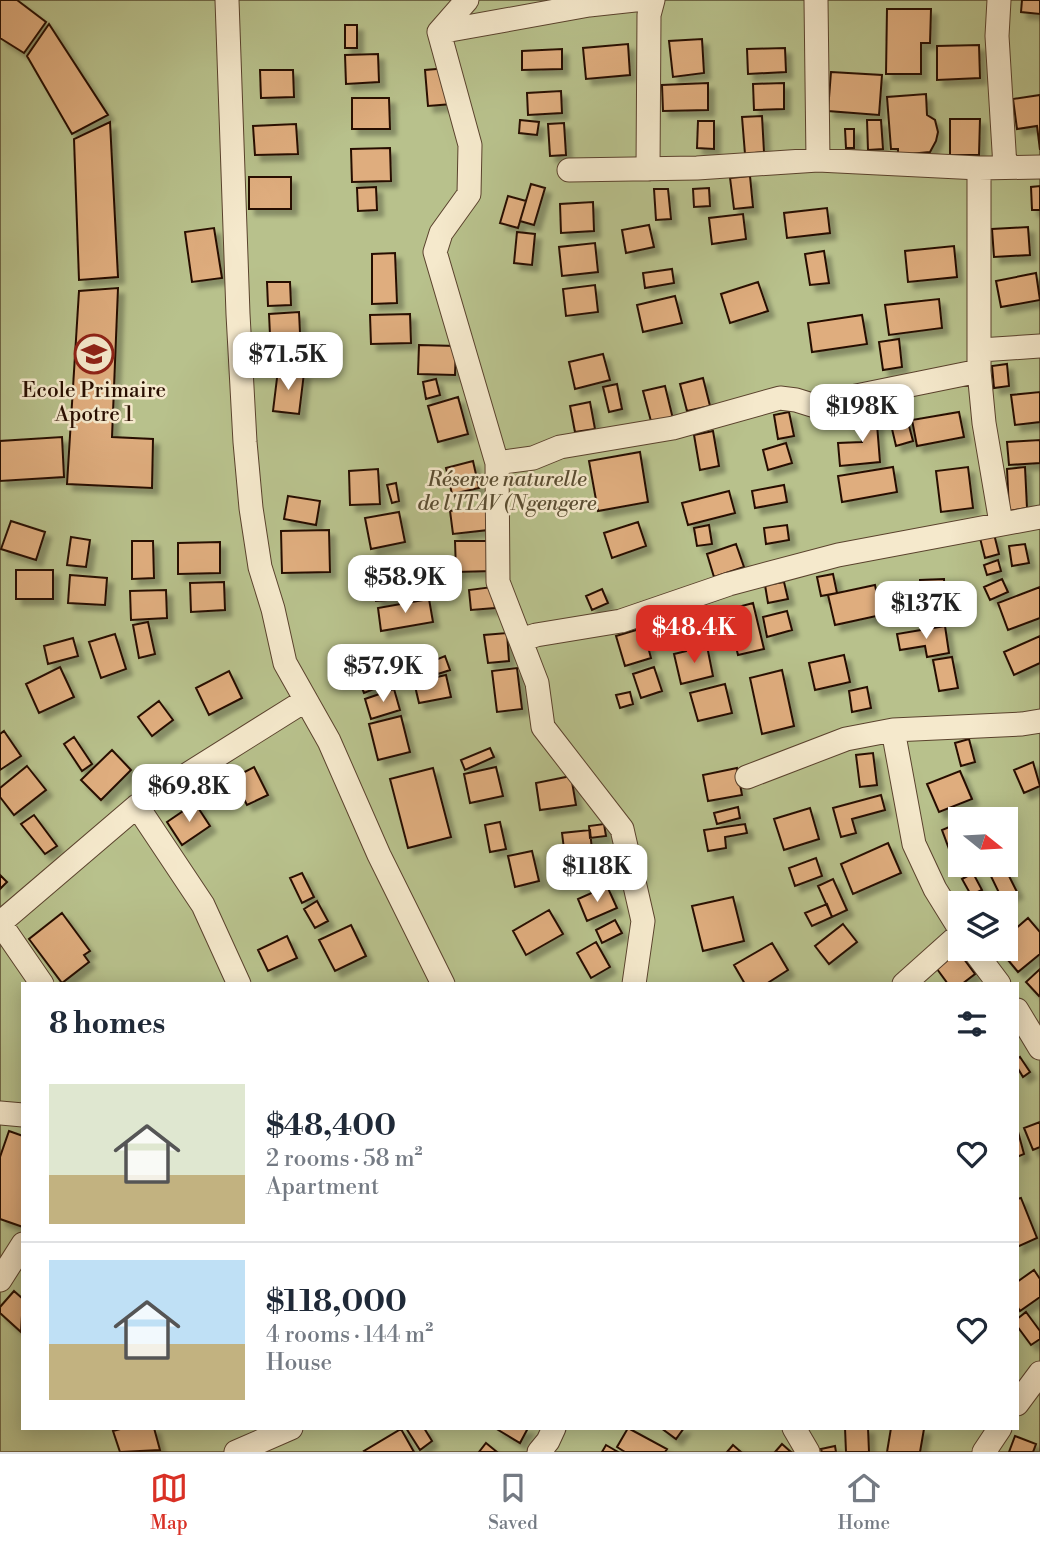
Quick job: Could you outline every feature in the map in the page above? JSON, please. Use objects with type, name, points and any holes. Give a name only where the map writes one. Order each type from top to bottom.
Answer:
[{"type":"street","points":[[227,0],[238,314],[251,508],[260,567],[285,663],[329,741],[379,855],[442,982]]},
{"type":"street","points":[[439,32],[467,0]]},
{"type":"street","points":[[439,32],[589,5],[635,0]]},
{"type":"street","points":[[649,169],[649,15],[653,0]]},
{"type":"street","points":[[816,0],[818,160]]},
{"type":"street","points":[[999,0],[997,36],[1005,167]]},
{"type":"street","points":[[439,32],[470,145],[469,194],[442,233],[435,253],[497,463],[498,582],[536,636],[537,683],[543,727],[622,829],[643,921],[635,982]]},
{"type":"street","points":[[569,170],[649,169],[818,160],[979,168],[1040,167]]},
{"type":"street","points":[[979,168],[980,360],[984,423],[1001,523]]},
{"type":"street","points":[[497,463],[533,458],[560,447],[673,428],[780,398],[812,405],[1040,346]]},
{"type":"street","points":[[536,636],[621,621],[729,584],[838,555],[1040,517]]},
{"type":"street","points":[[41,982],[1,923],[137,806],[306,700]]},
{"type":"street","points":[[747,777],[846,739],[893,730],[1022,724],[1040,720]]},
{"type":"street","points":[[893,730],[914,844],[948,910]]},
{"type":"street","points":[[137,806],[202,905],[238,982]]},
{"type":"street","points":[[906,982],[948,944]]},
{"type":"street","points":[[982,961],[998,982]]},
{"type":"street","points":[[1019,1013],[1040,1048]]},
{"type":"street","points":[[0,1113],[21,1115]]},
{"type":"street","points":[[0,1280],[21,1247]]},
{"type":"street","points":[[1019,1401],[1040,1373]]},
{"type":"street","points":[[795,1430],[808,1452]]},
{"type":"street","points":[[984,1452],[999,1430]]},
{"type":"street","points":[[236,1452],[283,1439]]},
{"type":"green space","name":"Réserve naturelle de l'ITAV (Ngengere","points":[[0,0],[1040,0],[1040,1452],[0,1452]]},
{"type":"building","points":[[0,0],[17,0],[46,22],[24,53],[0,38]]},
{"type":"building","points":[[1022,0],[1040,0],[1040,14],[1021,12]]},
{"type":"building","points":[[887,9],[931,9],[930,43],[921,43],[921,74],[886,74]]},
{"type":"building","points":[[49,24],[108,115],[72,134],[27,56]]},
{"type":"building","points":[[345,25],[357,25],[357,48],[345,48]]},
{"type":"building","points":[[702,39],[704,73],[673,77],[669,41]]},
{"type":"building","points":[[628,44],[630,75],[586,79],[583,48]]},
{"type":"building","points":[[979,45],[980,78],[937,80],[937,46]]},
{"type":"building","points":[[785,48],[786,72],[748,74],[747,49]]},
{"type":"building","points":[[562,49],[562,69],[522,70],[522,51]]},
{"type":"building","points":[[378,54],[379,82],[346,84],[345,55]]},
{"type":"building","points":[[448,68],[452,104],[428,106],[425,70]]},
{"type":"building","points":[[260,70],[293,70],[294,97],[261,98]]},
{"type":"building","points":[[831,72],[882,75],[879,115],[828,111]]},
{"type":"building","points":[[708,83],[708,110],[663,111],[662,85]]},
{"type":"building","points":[[784,83],[784,109],[754,110],[753,84]]},
{"type":"building","points":[[561,91],[562,113],[528,115],[527,93]]},
{"type":"building","points":[[926,94],[927,115],[935,120],[938,132],[936,141],[930,152],[898,155],[898,149],[891,149],[887,97]]},
{"type":"building","points":[[1040,95],[1040,150],[1037,126],[1017,129],[1013,99]]},
{"type":"building","points":[[352,98],[389,98],[390,129],[352,129]]},
{"type":"building","points":[[762,116],[764,152],[745,154],[742,117]]},
{"type":"building","points":[[950,119],[980,119],[979,155],[950,155]]},
{"type":"building","points":[[520,120],[539,122],[537,135],[519,133]]},
{"type":"building","points":[[867,120],[881,120],[883,149],[868,150]]},
{"type":"building","points":[[698,121],[714,121],[714,149],[697,148]]},
{"type":"building","points":[[110,122],[118,277],[79,280],[74,139]]},
{"type":"building","points":[[564,123],[566,155],[550,156],[548,124]]},
{"type":"building","points":[[296,124],[298,154],[255,155],[253,126]]},
{"type":"building","points":[[845,129],[854,129],[854,148],[846,148]]},
{"type":"building","points":[[390,148],[391,181],[352,182],[351,149]]},
{"type":"building","points":[[750,176],[753,207],[734,209],[730,178]]},
{"type":"building","points":[[249,177],[291,177],[291,209],[249,209]]},
{"type":"building","points":[[531,184],[545,188],[534,225],[520,221]]},
{"type":"building","points":[[1040,186],[1040,210],[1032,210],[1031,187]]},
{"type":"building","points":[[376,187],[377,210],[358,211],[357,188]]},
{"type":"building","points":[[709,188],[710,206],[694,207],[693,189]]},
{"type":"building","points":[[654,189],[668,189],[671,219],[656,220]]},
{"type":"building","points":[[508,196],[526,201],[518,228],[500,223]]},
{"type":"building","points":[[593,202],[594,231],[561,233],[560,204]]},
{"type":"building","points":[[827,208],[830,233],[787,238],[784,213]]},
{"type":"building","points":[[743,214],[746,239],[712,244],[709,218]]},
{"type":"building","points":[[649,225],[654,247],[626,253],[622,230]]},
{"type":"building","points":[[1028,227],[1030,255],[994,257],[992,229]]},
{"type":"building","points":[[214,228],[222,278],[192,282],[185,232]]},
{"type":"building","points":[[517,232],[535,234],[532,265],[514,263]]},
{"type":"building","points":[[595,243],[598,272],[562,276],[559,247]]},
{"type":"building","points":[[954,246],[957,277],[908,282],[905,251]]},
{"type":"building","points":[[824,251],[829,283],[810,285],[805,254]]},
{"type":"building","points":[[395,253],[397,303],[372,304],[372,254]]},
{"type":"building","points":[[672,269],[674,283],[645,288],[643,273]]},
{"type":"building","points":[[1036,273],[1040,300],[1001,307],[996,281]]},
{"type":"building","points":[[267,282],[290,282],[291,305],[268,306]]},
{"type":"building","points":[[758,282],[768,311],[730,323],[721,294]]},
{"type":"building","points":[[595,285],[598,312],[566,316],[563,289]]},
{"type":"building","points":[[118,288],[112,437],[153,439],[152,488],[67,484],[79,291]]},
{"type":"building","points":[[675,296],[682,323],[643,332],[637,305]]},
{"type":"building","points":[[939,299],[942,328],[889,335],[885,305]]},
{"type":"building","points":[[299,312],[300,333],[270,335],[269,314]]},
{"type":"building","points":[[410,314],[411,343],[371,344],[370,315]]},
{"type":"building","points":[[862,315],[867,344],[812,352],[808,323]]},
{"type":"building","points":[[282,339],[283,358],[269,359],[268,340]]},
{"type":"building","points":[[899,339],[902,367],[883,370],[879,342]]},
{"type":"building","points":[[419,345],[456,346],[455,375],[418,374]]},
{"type":"building","points":[[603,354],[610,380],[575,389],[569,362]]},
{"type":"building","points":[[1007,364],[1009,386],[994,388],[992,366]]},
{"type":"building","points":[[278,370],[304,373],[299,414],[273,411]]},
{"type":"building","points":[[703,378],[710,406],[687,411],[680,384]]},
{"type":"building","points":[[436,379],[440,395],[426,399],[423,382]]},
{"type":"building","points":[[617,384],[622,409],[609,412],[603,387]]},
{"type":"building","points":[[665,386],[673,419],[652,425],[643,391]]},
{"type":"building","points":[[1040,392],[1040,422],[1015,425],[1011,395]]},
{"type":"building","points":[[458,397],[468,434],[438,442],[428,406]]},
{"type":"building","points":[[590,402],[595,429],[575,432],[570,406]]},
{"type":"building","points":[[905,411],[913,441],[896,446],[889,416]]},
{"type":"building","points":[[789,412],[794,436],[778,439],[774,415]]},
{"type":"building","points":[[876,412],[880,462],[840,466],[838,443],[862,442],[859,414]]},
{"type":"building","points":[[959,412],[964,437],[917,446],[912,420]]},
{"type":"building","points":[[713,431],[719,466],[700,470],[694,435]]},
{"type":"building","points":[[62,437],[64,477],[0,481],[0,441]]},
{"type":"building","points":[[1040,440],[1040,463],[1009,465],[1007,442]]},
{"type":"building","points":[[786,443],[792,463],[768,470],[763,450]]},
{"type":"building","points":[[640,452],[648,502],[598,511],[589,461]]},
{"type":"building","points":[[473,461],[479,488],[452,494],[446,468]]},
{"type":"building","points":[[893,467],[897,492],[842,502],[838,476]]},
{"type":"building","points":[[968,467],[973,508],[941,512],[936,471]]},
{"type":"building","points":[[1025,467],[1027,508],[1009,511],[1007,469]]},
{"type":"building","points":[[378,469],[380,504],[350,505],[349,471]]},
{"type":"building","points":[[396,483],[399,501],[392,503],[387,485]]},
{"type":"building","points":[[784,485],[787,502],[755,508],[752,491]]},
{"type":"building","points":[[729,491],[735,513],[688,525],[682,503]]},
{"type":"building","points":[[288,496],[320,501],[316,525],[284,519]]},
{"type":"building","points":[[486,507],[488,530],[453,534],[450,511]]},
{"type":"building","points":[[399,512],[405,542],[371,549],[365,518]]},
{"type":"building","points":[[11,521],[45,532],[36,560],[1,549]]},
{"type":"building","points":[[638,522],[646,546],[612,558],[604,533]]},
{"type":"building","points":[[709,525],[712,544],[697,546],[694,528]]},
{"type":"building","points":[[787,525],[789,540],[766,544],[764,528]]},
{"type":"building","points":[[329,530],[330,572],[282,573],[281,531]]},
{"type":"building","points":[[994,534],[999,554],[985,558],[980,538]]},
{"type":"building","points":[[71,537],[90,540],[86,567],[67,565]]},
{"type":"building","points":[[132,541],[153,541],[154,578],[132,579]]},
{"type":"building","points":[[455,541],[491,541],[492,571],[456,572]]},
{"type":"building","points":[[220,542],[220,573],[178,574],[178,543]]},
{"type":"building","points":[[736,544],[744,567],[714,577],[707,554]]},
{"type":"building","points":[[1025,544],[1029,563],[1012,566],[1009,546]]},
{"type":"building","points":[[998,560],[1001,571],[987,575],[984,565]]},
{"type":"building","points":[[16,570],[53,570],[53,599],[16,599]]},
{"type":"building","points":[[833,574],[837,593],[821,596],[817,577]]},
{"type":"building","points":[[70,575],[107,578],[105,605],[68,603]]},
{"type":"building","points":[[411,575],[412,598],[376,601],[374,578]]},
{"type":"building","points":[[944,579],[945,604],[921,606],[920,580]]},
{"type":"building","points":[[1002,579],[1008,592],[990,600],[984,587]]},
{"type":"building","points":[[224,582],[225,610],[191,612],[190,583]]},
{"type":"building","points":[[784,582],[788,599],[768,603],[765,585]]},
{"type":"building","points":[[875,585],[881,615],[835,625],[828,595]]},
{"type":"building","points":[[492,587],[495,608],[471,610],[469,590]]},
{"type":"building","points":[[1040,587],[1040,618],[1008,630],[998,603]]},
{"type":"building","points":[[602,589],[608,603],[592,610],[586,596]]},
{"type":"building","points":[[166,590],[167,618],[131,620],[130,591]]},
{"type":"building","points":[[429,599],[433,622],[381,631],[378,608]]},
{"type":"building","points":[[753,603],[764,649],[738,655],[727,610]]},
{"type":"building","points":[[701,605],[711,639],[690,645],[681,611]]},
{"type":"building","points":[[787,611],[792,630],[767,637],[763,617]]},
{"type":"building","points":[[148,622],[155,654],[139,658],[133,625]]},
{"type":"building","points":[[945,626],[949,653],[927,657],[925,646],[900,650],[897,634]]},
{"type":"building","points":[[643,628],[651,658],[625,666],[616,636]]},
{"type":"building","points":[[507,633],[509,661],[488,663],[484,635]]},
{"type":"building","points":[[115,634],[126,669],[101,678],[89,642]]},
{"type":"building","points":[[1040,636],[1040,663],[1014,675],[1004,652]]},
{"type":"building","points":[[73,638],[78,656],[48,664],[44,646]]},
{"type":"building","points":[[707,646],[713,676],[681,684],[674,654]]},
{"type":"building","points":[[425,652],[430,672],[416,676],[411,656]]},
{"type":"building","points":[[844,655],[850,682],[815,690],[809,663]]},
{"type":"building","points":[[445,656],[450,670],[438,674],[433,661]]},
{"type":"building","points":[[952,657],[958,688],[939,691],[933,660]]},
{"type":"building","points":[[374,658],[384,685],[364,693],[353,666]]},
{"type":"building","points":[[60,667],[74,697],[39,713],[26,684]]},
{"type":"building","points":[[654,667],[662,691],[641,698],[633,674]]},
{"type":"building","points":[[517,668],[522,709],[497,712],[492,671]]},
{"type":"building","points":[[782,670],[794,726],[762,734],[750,678]]},
{"type":"building","points":[[229,671],[242,698],[209,715],[196,688]]},
{"type":"building","points":[[446,675],[451,697],[419,703],[414,682]]},
{"type":"building","points":[[725,684],[732,713],[698,721],[690,693]]},
{"type":"building","points":[[867,687],[871,708],[852,712],[849,691]]},
{"type":"building","points":[[394,689],[400,710],[371,719],[365,699]]},
{"type":"building","points":[[630,692],[633,704],[620,708],[616,695]]},
{"type":"building","points":[[159,701],[173,720],[152,736],[138,717]]},
{"type":"building","points":[[401,716],[410,752],[378,760],[369,724]]},
{"type":"building","points":[[4,731],[21,756],[0,770],[0,734]]},
{"type":"building","points":[[74,737],[92,764],[82,771],[64,744]]},
{"type":"building","points":[[969,739],[975,762],[961,766],[955,743]]},
{"type":"building","points":[[490,748],[494,757],[465,770],[461,760]]},
{"type":"building","points":[[112,750],[131,770],[101,800],[81,780]]},
{"type":"building","points":[[873,753],[877,785],[860,787],[856,755]]},
{"type":"building","points":[[1033,762],[1040,786],[1024,793],[1014,770]]},
{"type":"building","points":[[27,766],[46,790],[14,815],[0,797],[0,788]]},
{"type":"building","points":[[254,767],[268,795],[247,805],[233,778]]},
{"type":"building","points":[[496,767],[503,796],[470,803],[464,774]]},
{"type":"building","points":[[433,768],[451,837],[408,848],[390,779]]},
{"type":"building","points":[[737,768],[742,795],[708,801],[703,775]]},
{"type":"building","points":[[960,771],[972,799],[939,812],[927,784]]},
{"type":"building","points":[[571,776],[576,805],[540,810],[536,783]]},
{"type":"building","points":[[881,795],[885,810],[852,819],[856,833],[841,837],[833,808]]},
{"type":"building","points":[[195,803],[210,826],[182,845],[167,822]]},
{"type":"building","points":[[738,807],[740,818],[717,824],[714,813]]},
{"type":"building","points":[[810,808],[819,839],[784,850],[774,819]]},
{"type":"building","points":[[34,815],[57,846],[45,854],[21,824]]},
{"type":"building","points":[[500,822],[506,849],[490,852],[485,825]]},
{"type":"building","points":[[604,824],[606,836],[590,838],[589,826]]},
{"type":"building","points":[[745,824],[747,833],[725,837],[726,848],[708,851],[704,830]]},
{"type":"building","points":[[948,827],[948,846],[942,830]]},
{"type":"building","points":[[590,830],[593,861],[566,865],[562,833]]},
{"type":"building","points":[[888,843],[901,873],[853,894],[841,864]]},
{"type":"building","points":[[532,851],[539,881],[515,887],[508,856]]},
{"type":"building","points":[[816,858],[822,876],[795,886],[789,868]]},
{"type":"building","points":[[302,873],[314,897],[302,903],[290,878]]},
{"type":"building","points":[[0,875],[7,882],[0,889]]},
{"type":"building","points":[[975,877],[982,890],[969,891],[962,879]]},
{"type":"building","points":[[991,877],[1010,877],[1016,891],[998,891]]},
{"type":"building","points":[[833,879],[847,910],[832,917],[818,886]]},
{"type":"building","points":[[607,886],[617,908],[587,921],[578,899]]},
{"type":"building","points":[[733,897],[744,941],[703,951],[692,906]]},
{"type":"building","points":[[317,901],[328,921],[315,928],[304,909]]},
{"type":"building","points":[[827,904],[832,917],[812,926],[805,913]]},
{"type":"building","points":[[549,910],[563,934],[526,955],[513,931]]},
{"type":"building","points":[[62,913],[90,951],[84,955],[89,962],[61,982],[29,939]]},
{"type":"building","points":[[1028,918],[1040,932],[1040,954],[1018,972],[1009,961],[1018,961],[1018,927]]},
{"type":"building","points":[[615,920],[622,933],[602,943],[596,930]]},
{"type":"building","points":[[843,924],[857,942],[829,964],[815,946]]},
{"type":"building","points":[[351,925],[366,956],[335,971],[319,940]]},
{"type":"building","points":[[287,936],[297,958],[268,971],[258,950]]},
{"type":"building","points":[[596,942],[610,967],[591,978],[577,953]]},
{"type":"building","points":[[772,943],[788,970],[769,982],[744,982],[734,965]]},
{"type":"building","points":[[948,960],[965,961],[975,974],[965,982],[947,982],[937,969]]},
{"type":"building","points":[[1040,969],[1040,995],[1039,996],[1026,982]]},
{"type":"building","points":[[1019,1058],[1030,1072],[1023,1077],[1019,1070]]},
{"type":"building","points":[[1040,1122],[1040,1147],[1033,1150],[1024,1128]]},
{"type":"building","points":[[9,1131],[21,1135],[21,1226],[0,1219],[0,1157]]},
{"type":"building","points":[[1019,1135],[1024,1154],[1019,1156]]},
{"type":"building","points":[[1019,1198],[1037,1238],[1019,1246]]},
{"type":"building","points":[[1034,1270],[1040,1279],[1040,1297],[1020,1311],[1019,1309],[1019,1281]]},
{"type":"building","points":[[14,1291],[21,1297],[21,1332],[0,1313],[0,1307]]},
{"type":"building","points":[[1026,1312],[1040,1331],[1040,1339],[1031,1345],[1019,1329],[1019,1317]]},
{"type":"building","points":[[155,1430],[160,1450],[120,1452],[113,1431]]},
{"type":"building","points":[[402,1430],[414,1452],[365,1452]]},
{"type":"building","points":[[407,1430],[425,1430],[432,1441],[420,1450]]},
{"type":"building","points":[[498,1430],[527,1430],[520,1443]]},
{"type":"building","points":[[627,1430],[632,1430],[667,1449],[665,1452],[625,1452],[617,1447]]},
{"type":"building","points":[[664,1430],[683,1430],[676,1439]]},
{"type":"building","points":[[845,1430],[868,1430],[869,1452],[846,1452]]},
{"type":"building","points":[[891,1430],[924,1430],[920,1452],[887,1452]]},
{"type":"building","points":[[1015,1436],[1036,1444],[1033,1452],[1009,1452]]},
{"type":"building","points":[[486,1443],[497,1452],[479,1452]]},
{"type":"building","points":[[782,1444],[791,1452],[775,1452]]},
{"type":"building","points":[[606,1445],[618,1452],[602,1452]]},
{"type":"building","points":[[733,1445],[741,1452],[727,1452]]},
{"type":"building","points":[[835,1446],[836,1452],[822,1452],[821,1449]]},
{"type":"place","name":"Ecole Primaire Apotre 1","points":[[94,354]]}]
